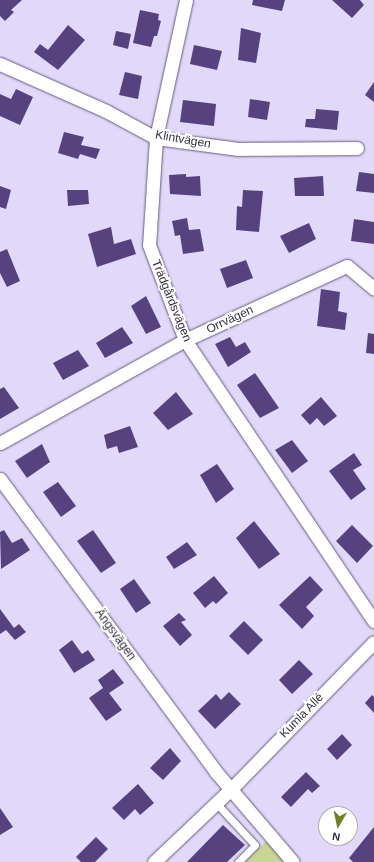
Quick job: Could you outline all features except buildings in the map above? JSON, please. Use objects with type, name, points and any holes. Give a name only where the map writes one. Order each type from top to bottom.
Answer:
[{"type":"street","name":"Trädgårdsvägen","points":[[186,0],[156,138],[149,245],[185,340],[374,621]]},
{"type":"street","name":"Klintvägen","points":[[0,64],[106,111],[156,138],[238,149],[357,148]]},
{"type":"street","name":"Orrvägen","points":[[0,443],[185,340],[347,266],[374,289]]},
{"type":"street","name":"Ängsvägen","points":[[0,479],[230,790]]},
{"type":"street","name":"Kumla Allé","points":[[154,862],[230,790],[374,642]]},
{"type":"street","points":[[230,790],[293,862]]},
{"type":"lane","points":[[216,803],[255,845],[238,862]]},
{"type":"green space","points":[[266,841],[286,862],[245,862]]}]
